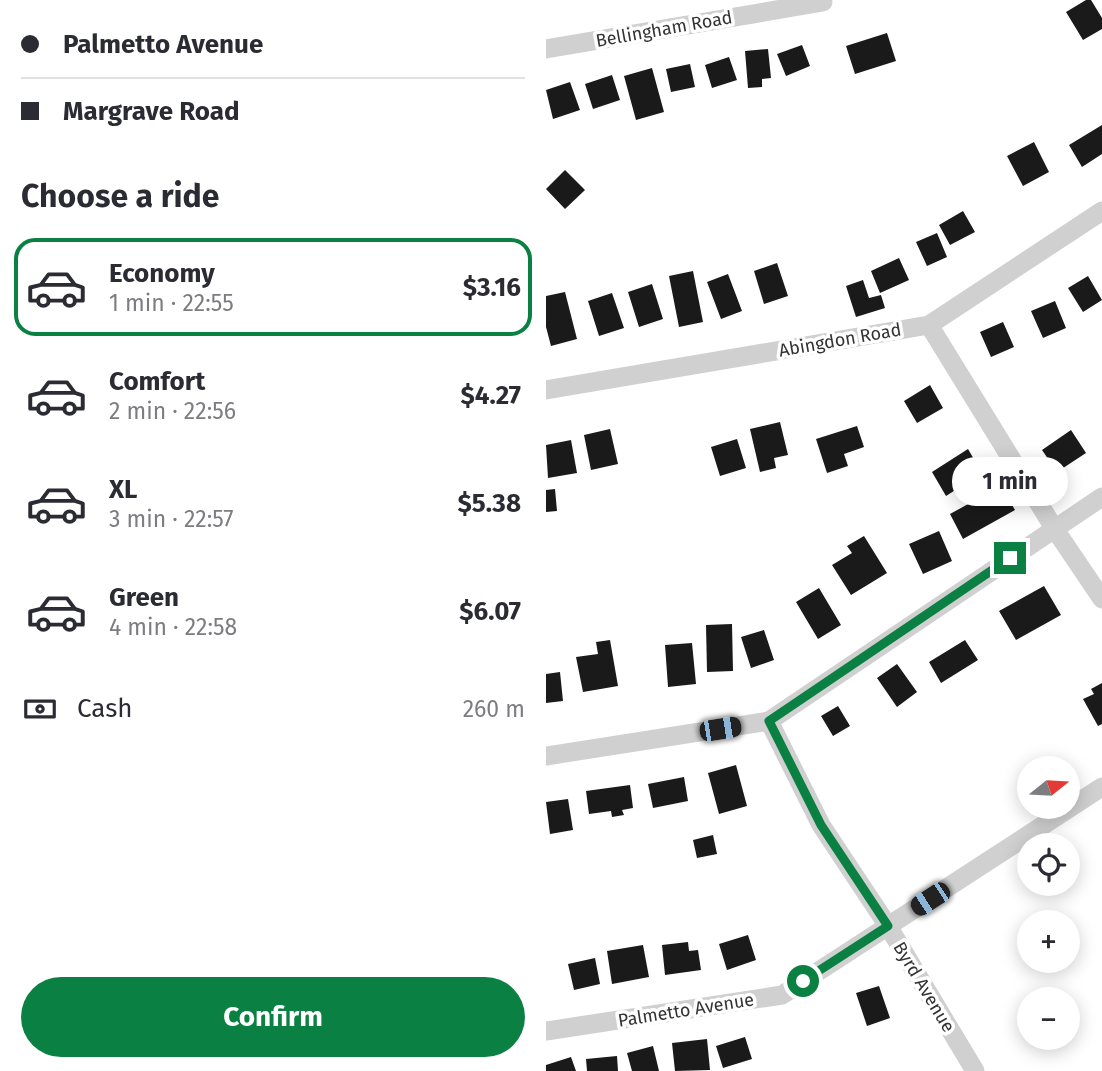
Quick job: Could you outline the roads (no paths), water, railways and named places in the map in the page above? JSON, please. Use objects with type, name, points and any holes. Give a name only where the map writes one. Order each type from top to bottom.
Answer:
[{"type":"street","name":"Bellingham Road","points":[[546,50],[823,2]]},
{"type":"street","name":"Abingdon Road","points":[[546,390],[929,325],[1102,211]]},
{"type":"street","points":[[929,325],[1054,528],[1102,599]]},
{"type":"street","points":[[546,756],[769,721],[1102,497]]},
{"type":"street","name":"Byrd Avenue","points":[[769,721],[821,825],[888,926],[975,1071]]},
{"type":"street","name":"Palmetto Avenue","points":[[546,1031],[782,995],[1102,787]]}]
